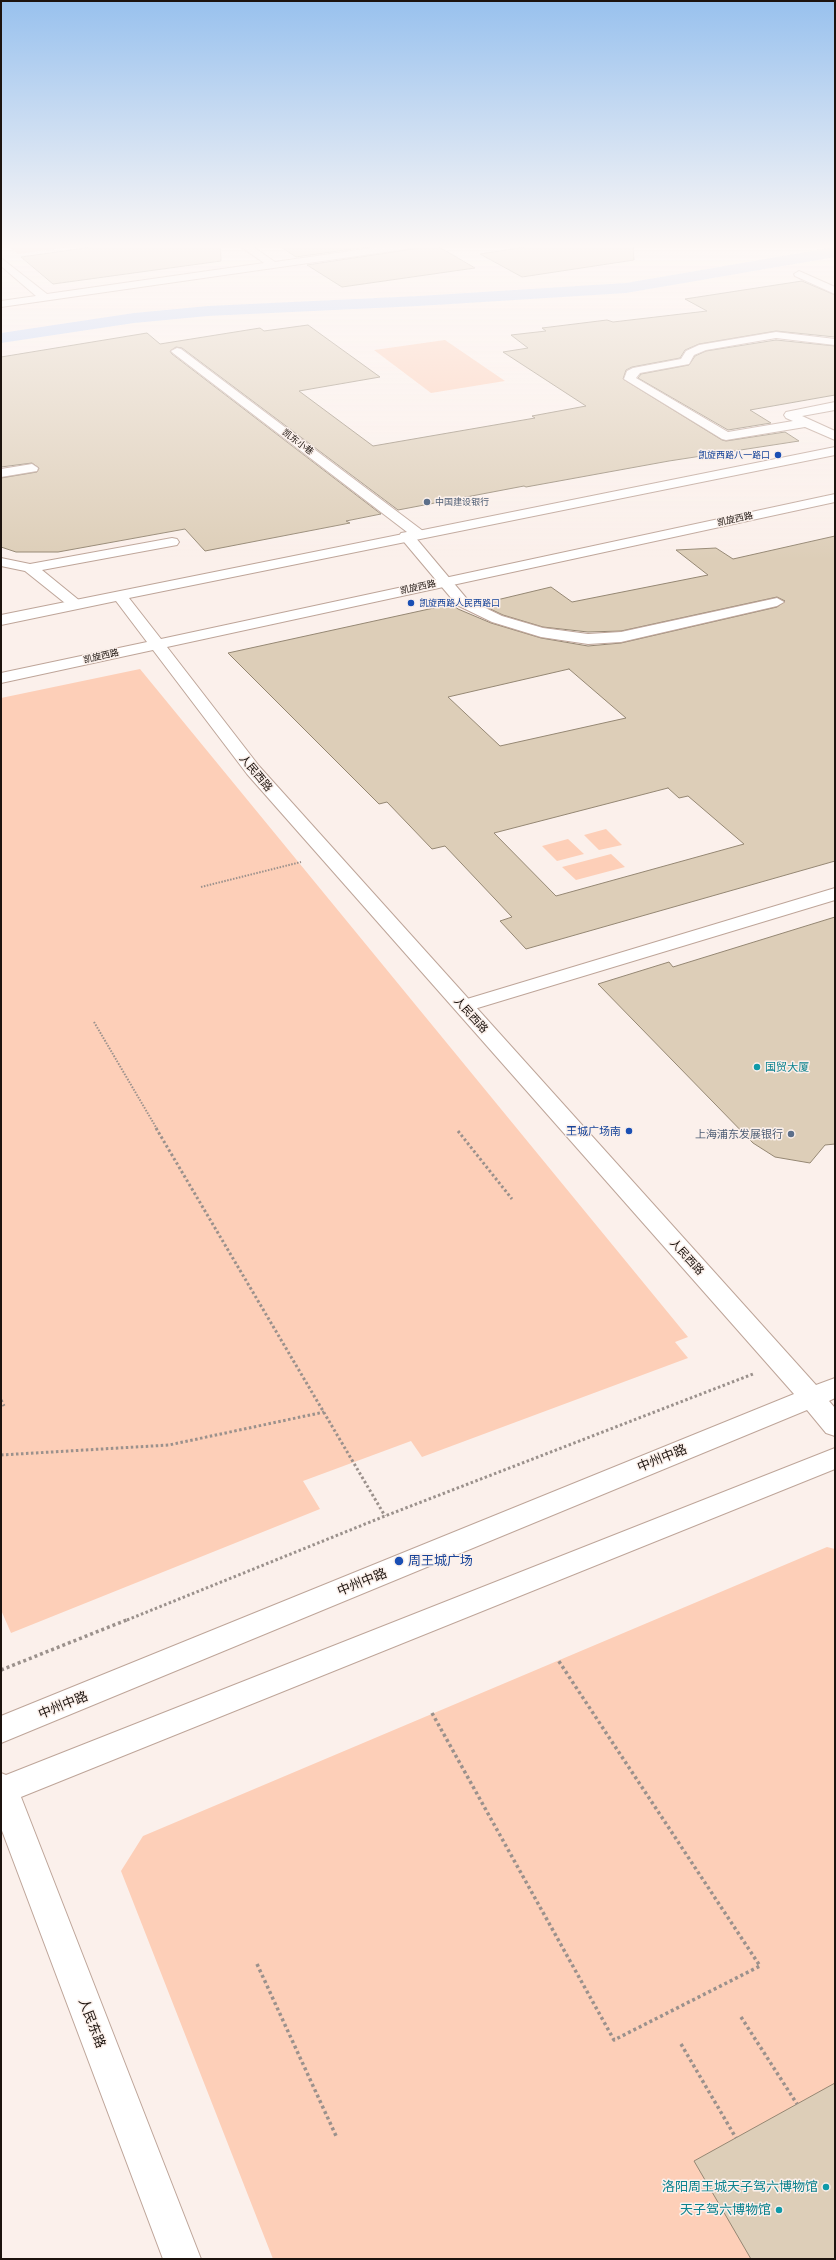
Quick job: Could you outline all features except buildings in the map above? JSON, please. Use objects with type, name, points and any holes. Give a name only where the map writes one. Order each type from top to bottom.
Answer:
[{"type":"main road","points":[[697,349],[690,352],[685,362],[638,370],[631,373],[630,379],[726,436],[805,423]]},
{"type":"main road","name":"凯东小巷","points":[[178,351],[412,535],[445,582],[462,602],[497,619],[541,632],[588,639],[621,637],[777,602]]},
{"type":"main road","points":[[835,406],[790,415],[835,436]]},
{"type":"main road","points":[[1,620],[412,535],[835,451]]},
{"type":"main road","points":[[1,473],[32,468]]},
{"type":"main road","name":"凯旋西路","points":[[1,678],[157,643],[835,498]]},
{"type":"main road","points":[[1,562],[30,568],[172,542]]},
{"type":"main road","points":[[30,568],[75,604]]},
{"type":"main road","name":"人民西路","points":[[119,595],[253,770],[328,855],[782,1363],[823,1392],[835,1426]]},
{"type":"main road","points":[[464,1006],[835,894]]},
{"type":"main road","name":"中州中路","points":[[1,1730],[823,1392]]},
{"type":"main road","points":[[2,1789],[835,1458]]},
{"type":"main road","name":"人民东路","points":[[2,1789],[182,2259]]},
{"type":"path","points":[[201,887],[328,855]]},
{"type":"path","points":[[94,1022],[385,1516]]},
{"type":"path","points":[[458,1131],[512,1199]]},
{"type":"path","points":[[1,1670],[385,1516],[782,1363]]},
{"type":"path","points":[[1,1400],[4,1406]]},
{"type":"path","points":[[1,1455],[169,1445],[324,1412]]},
{"type":"path","points":[[432,1713],[614,2040],[760,1966],[558,1660]]},
{"type":"path","points":[[257,1964],[337,2138]]},
{"type":"path","points":[[741,2017],[797,2104]]},
{"type":"path","points":[[681,2044],[736,2138]]},
{"type":"shaded area","points":[[459,349],[505,381],[431,393],[374,350]]},
{"type":"shaded area","points":[[140,669],[688,1337],[675,1342],[688,1358],[422,1457],[411,1441],[303,1481],[320,1509],[11,1633],[1,1610],[1,698]]},
{"type":"shaded area","points":[[606,829],[622,845],[599,850],[584,835]]},
{"type":"shaded area","points":[[568,839],[584,854],[557,861],[542,846]]},
{"type":"shaded area","points":[[611,854],[625,867],[576,880],[562,867]]},
{"type":"shaded area","points":[[827,1547],[835,1549],[835,2259],[273,2259],[121,1871],[143,1836]]},
{"type":"place","name":"凯旋西路八一路口","points":[[778,455]]},
{"type":"place","name":"中国建设银行","points":[[427,502]]},
{"type":"place","name":"凯旋西路人民西路口","points":[[411,603]]},
{"type":"place","name":"国贸大厦","points":[[757,1067]]},
{"type":"place","name":"王城广场南","points":[[629,1131]]},
{"type":"place","name":"上海浦东发展银行","points":[[791,1134]]},
{"type":"place","name":"周王城广场","points":[[399,1561]]},
{"type":"place","name":"洛阳周王城天子驾六博物馆","points":[[826,2187]]},
{"type":"place","name":"天子驾六博物馆","points":[[779,2210]]}]
